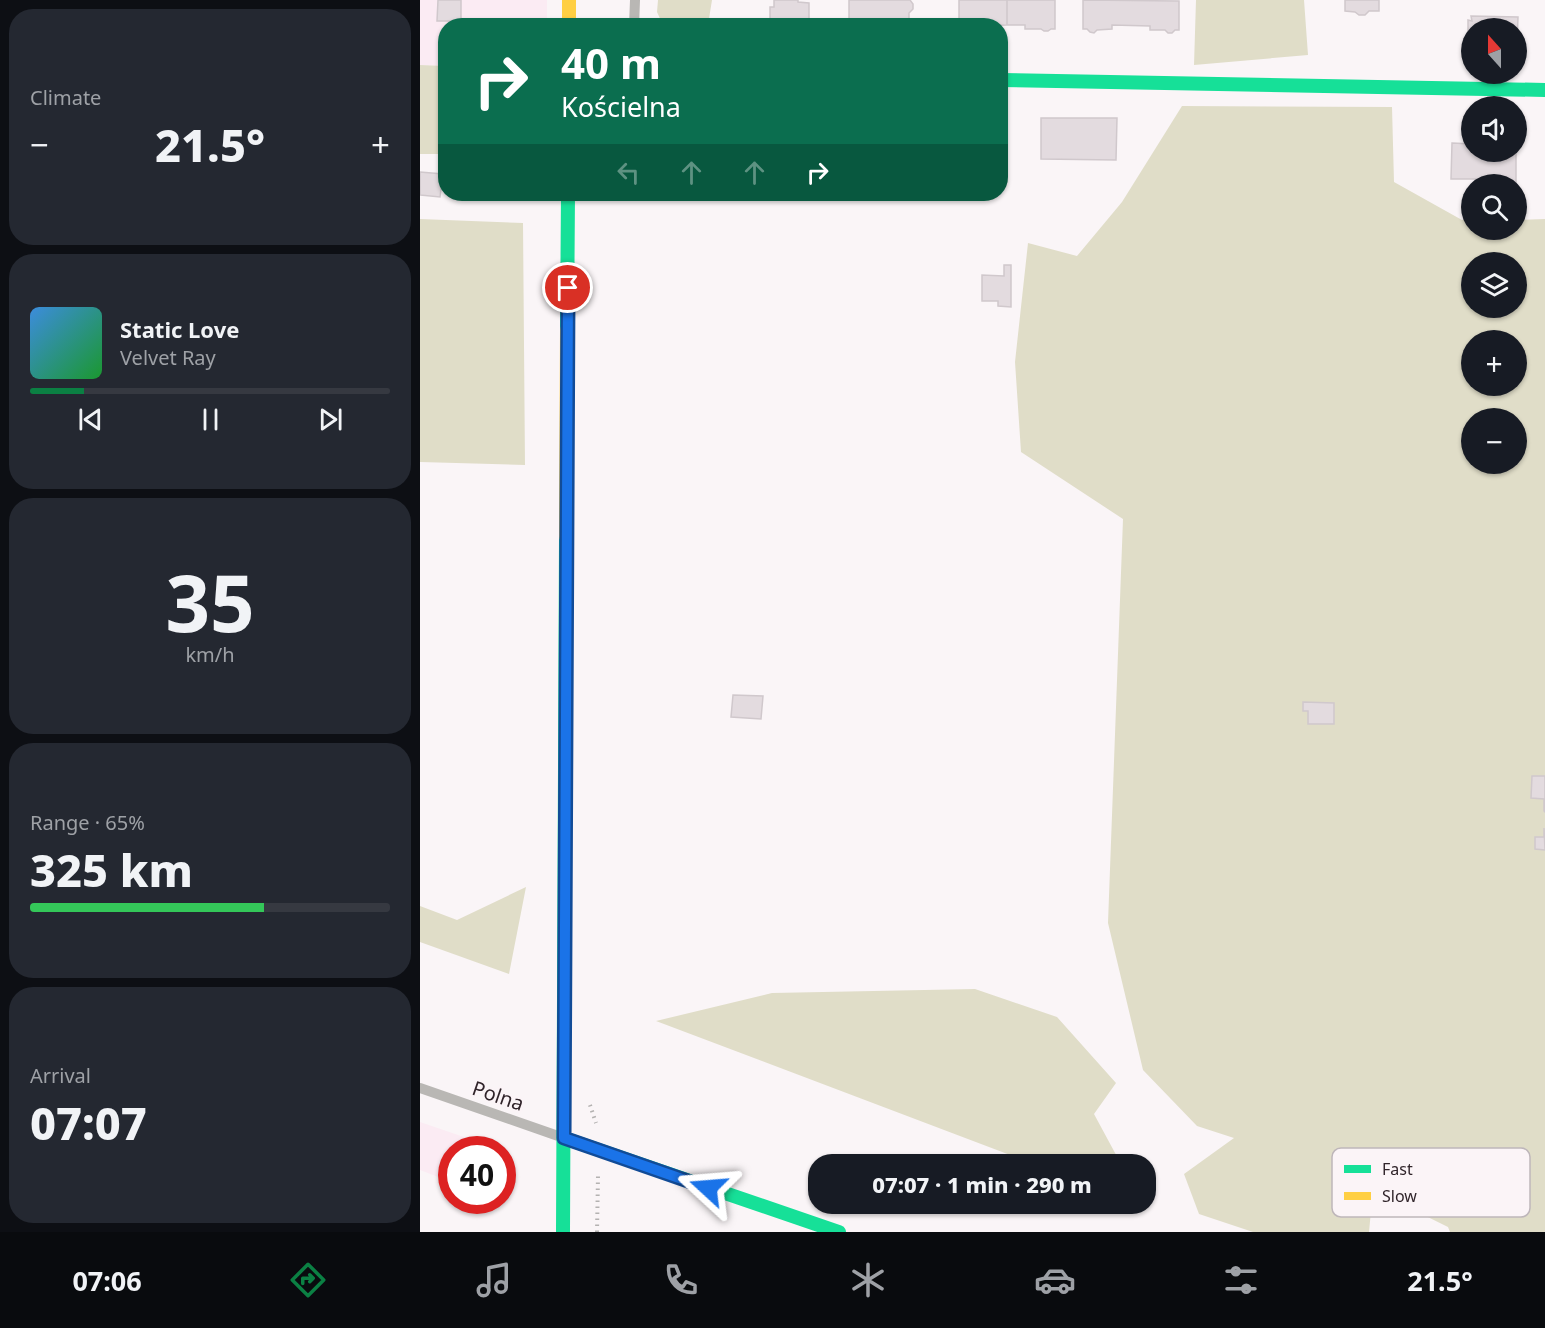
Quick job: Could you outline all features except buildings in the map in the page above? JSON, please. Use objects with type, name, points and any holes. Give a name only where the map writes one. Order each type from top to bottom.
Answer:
[{"type":"street","points":[[569,0],[569,18]]},
{"type":"street","points":[[1008,80],[1545,90]]},
{"type":"street","points":[[563,1232],[568,201]]},
{"type":"street","points":[[564,1138],[839,1232]]},
{"type":"lane","points":[[634,18],[635,0]]},
{"type":"lane","name":"Polna","points":[[420,1088],[564,1138]]},
{"type":"shaded area","points":[[420,0],[547,0],[547,18],[438,18],[438,66],[420,65]]},
{"type":"shaded area","points":[[658,0],[712,0],[709,18],[660,18],[657,12]]},
{"type":"shaded area","points":[[1196,0],[1304,0],[1308,55],[1194,65]]},
{"type":"shaded area","points":[[420,65],[438,66],[438,154],[420,154]]},
{"type":"shaded area","points":[[1182,106],[1392,107],[1394,182],[1461,219],[1461,240],[1527,240],[1527,220],[1545,219],[1545,1232],[1450,1232],[1448,1227],[1428,1217],[1530,1217],[1530,1148],[1332,1148],[1332,1217],[1370,1217],[1369,1232],[1253,1232],[1199,1214],[1184,1174],[1234,1138],[1197,1126],[1143,1070],[1108,923],[1123,519],[1021,452],[1015,362],[1028,243],[1077,256],[1122,202]]},
{"type":"shaded area","points":[[420,219],[523,223],[525,465],[420,462]]},
{"type":"shaded area","points":[[526,887],[509,974],[420,942],[420,906],[457,920]]},
{"type":"shaded area","points":[[975,989],[1057,1017],[1116,1083],[1094,1114],[1116,1154],[1008,1154],[656,1021],[772,993]]},
{"type":"shaded area","points":[[420,1122],[461,1136],[438,1136],[438,1177],[420,1170]]},
{"type":"traffic: fast","points":[[1008,80],[1545,90]]},
{"type":"traffic: fast","points":[[567,330],[568,201]]},
{"type":"traffic: fast","points":[[563,1232],[566,536]]},
{"type":"traffic: fast","points":[[564,1138],[839,1232]]},
{"type":"traffic: slow","points":[[569,0],[569,18]]},
{"type":"traffic: slow","points":[[566,536],[567,330]]},
{"type":"route","points":[[568,288],[564,1138],[708,1188]]}]
